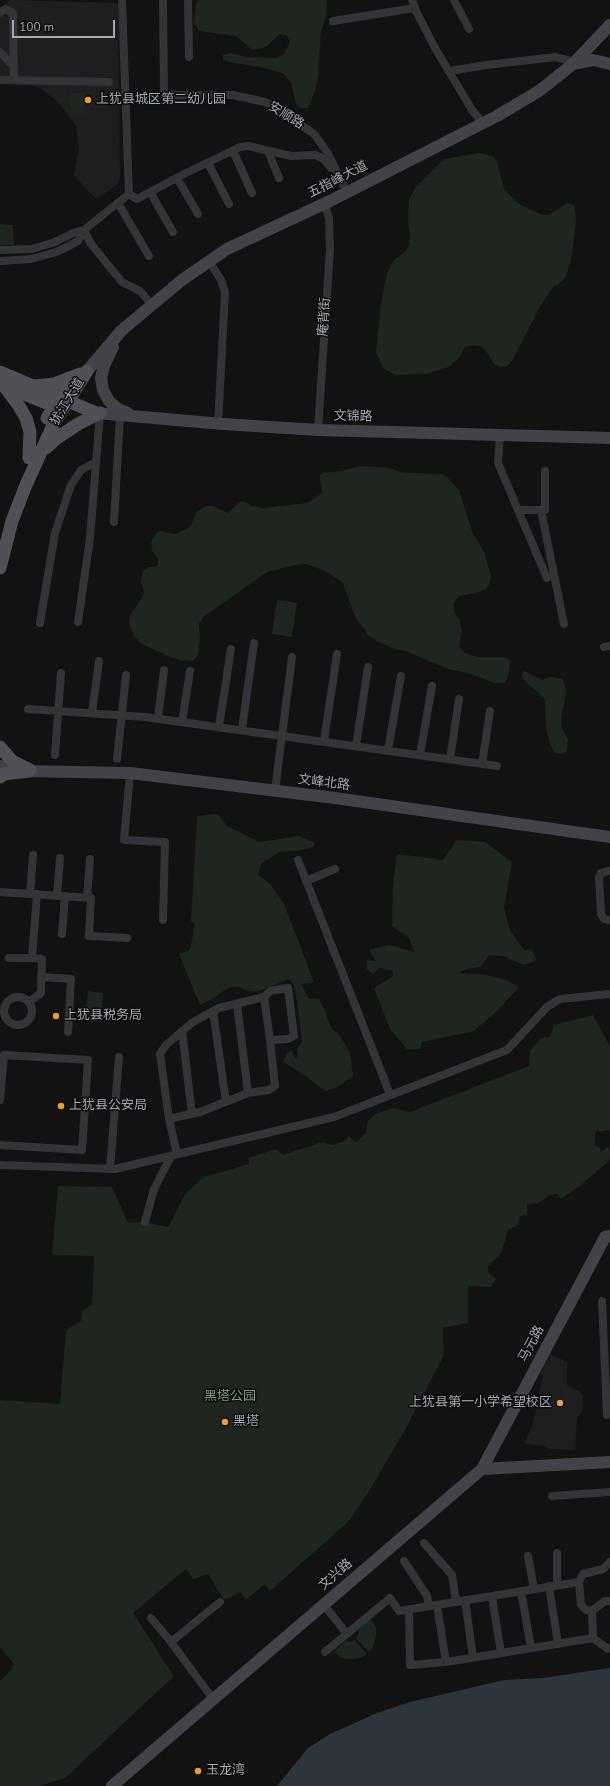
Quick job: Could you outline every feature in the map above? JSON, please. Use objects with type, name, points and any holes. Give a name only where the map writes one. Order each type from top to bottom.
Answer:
[{"type":"main road","points":[[31,386],[47,386],[86,371]]},
{"type":"main road","name":"犹江大道","points":[[0,538],[7,512],[34,456],[54,423],[61,404],[86,371]]},
{"type":"main road","points":[[0,372],[31,386],[61,404]]},
{"type":"main road","points":[[2,385],[61,404],[98,413]]},
{"type":"main road","points":[[2,385],[19,406],[26,418],[34,456],[57,438],[98,413]]},
{"type":"main road","name":"犹江大道","points":[[0,568],[12,522],[26,485],[34,456]]},
{"type":"main road","points":[[0,747],[12,761],[31,771]]},
{"type":"main road","points":[[0,777],[4,774],[31,771]]},
{"type":"street","points":[[122,0],[129,194]]},
{"type":"street","name":"安顺路","points":[[163,0],[164,95],[233,96],[265,102],[278,108],[315,135],[327,152],[345,187]]},
{"type":"street","points":[[188,0],[189,57]]},
{"type":"street","points":[[454,0],[469,29]]},
{"type":"street","points":[[333,21],[413,4],[449,72],[472,110],[483,123]]},
{"type":"street","points":[[0,13],[5,9],[13,13],[14,80]]},
{"type":"street","name":"五指峰大道","points":[[86,371],[118,334],[182,280],[227,249],[325,204],[345,187],[483,123],[539,91],[574,63],[610,25]]},
{"type":"street","points":[[0,52],[14,68]]},
{"type":"street","points":[[449,72],[487,65],[555,57],[574,63],[593,60],[610,64]]},
{"type":"street","points":[[0,80],[109,82]]},
{"type":"street","points":[[129,194],[137,200],[208,162],[248,146],[291,156],[315,155],[324,159],[345,187]]},
{"type":"street","points":[[233,151],[252,193]]},
{"type":"street","points":[[268,151],[279,178]]},
{"type":"street","points":[[208,162],[230,204]]},
{"type":"street","points":[[177,178],[198,214]]},
{"type":"street","points":[[150,192],[172,232]]},
{"type":"street","points":[[0,261],[21,261],[46,256],[61,250],[78,241],[84,230],[129,194]]},
{"type":"street","points":[[118,203],[149,256]]},
{"type":"street","name":"庵背街","points":[[318,430],[330,250],[329,218],[325,204]]},
{"type":"street","points":[[0,250],[32,250],[58,241],[73,232],[84,230]]},
{"type":"street","points":[[84,230],[91,244],[122,282],[140,291],[152,305]]},
{"type":"street","points":[[58,241],[61,250]]},
{"type":"street","points":[[209,261],[221,280],[225,293],[218,424]]},
{"type":"street","points":[[118,334],[104,366],[101,378],[102,390],[109,401],[118,409],[137,417]]},
{"type":"street","points":[[78,622],[90,538],[98,413]]},
{"type":"street","name":"文锦路","points":[[98,413],[218,424],[318,430],[610,438]]},
{"type":"street","points":[[114,522],[120,415]]},
{"type":"street","points":[[500,435],[498,463],[547,578]]},
{"type":"street","points":[[40,624],[55,533],[71,485],[80,470],[96,462]]},
{"type":"street","points":[[518,510],[545,510],[545,472]]},
{"type":"street","points":[[541,510],[564,624]]},
{"type":"street","points":[[242,729],[254,642]]},
{"type":"street","points":[[219,726],[231,649]]},
{"type":"street","points":[[324,741],[337,654]]},
{"type":"street","points":[[275,791],[292,656]]},
{"type":"street","points":[[92,713],[99,661]]},
{"type":"street","points":[[356,746],[368,667]]},
{"type":"street","points":[[158,718],[164,670]]},
{"type":"street","points":[[182,722],[190,671]]},
{"type":"street","points":[[55,754],[61,673]]},
{"type":"street","points":[[117,759],[126,675]]},
{"type":"street","points":[[388,750],[401,676]]},
{"type":"street","points":[[420,755],[432,686]]},
{"type":"street","points":[[450,759],[459,699]]},
{"type":"street","points":[[28,709],[158,718],[497,766]]},
{"type":"street","points":[[482,764],[490,710]]},
{"type":"street","points":[[0,766],[31,771]]},
{"type":"street","points":[[0,771],[31,771]]},
{"type":"street","name":"文峰北路","points":[[31,771],[130,774],[275,791],[610,837]]},
{"type":"street","points":[[130,774],[124,840],[166,842],[163,920]]},
{"type":"street","points":[[32,958],[34,894],[33,855]]},
{"type":"street","points":[[60,858],[62,934]]},
{"type":"street","points":[[87,898],[90,859]]},
{"type":"street","points":[[298,860],[390,1094]]},
{"type":"street","points":[[306,880],[336,869]]},
{"type":"street","points":[[610,871],[601,873],[599,877],[600,914],[604,919],[610,920]]},
{"type":"street","points":[[0,892],[91,898],[89,936],[126,938]]},
{"type":"street","points":[[9,958],[42,959],[41,993],[29,1002]]},
{"type":"street","points":[[41,977],[71,979],[68,1032]]},
{"type":"street","points":[[145,1222],[154,1189],[174,1155],[160,1054],[166,1045],[193,1022],[219,1008],[264,997],[270,991],[288,988],[294,1036],[288,1039],[270,1040]]},
{"type":"street","points":[[0,1164],[110,1169],[334,1117],[390,1094],[507,1050],[547,1007],[560,999],[610,994]]},
{"type":"street","points":[[16,997],[23,998],[29,1002],[32,1009],[32,1016],[26,1023],[21,1025],[13,1024],[8,1021],[2,1009],[9,1000],[16,997]]},
{"type":"street","points":[[169,1119],[192,1114],[248,1093],[269,1090],[276,1086],[264,997]]},
{"type":"street","points":[[237,1004],[248,1093]]},
{"type":"street","points":[[213,1011],[226,1102]]},
{"type":"street","points":[[182,1031],[192,1114]]},
{"type":"street","points":[[0,1099],[4,1055],[88,1060],[82,1150],[0,1145]]},
{"type":"street","points":[[110,1169],[119,1057]]},
{"type":"street","name":"马元路","points":[[482,1469],[605,1237],[610,1236]]},
{"type":"street","points":[[602,1301],[607,1320],[607,1415]]},
{"type":"street","points":[[482,1469],[610,1462]]},
{"type":"street","name":"文兴路","points":[[112,1786],[482,1469]]},
{"type":"street","points":[[552,1496],[610,1492]]},
{"type":"street","points":[[424,1543],[452,1575],[460,1601],[473,1657]]},
{"type":"street","points":[[557,1553],[553,1586],[558,1644]]},
{"type":"street","points":[[528,1556],[534,1589]]},
{"type":"street","points":[[404,1561],[427,1596],[428,1606]]},
{"type":"street","points":[[610,1562],[603,1569],[583,1574],[579,1582],[581,1605],[586,1610],[592,1611],[605,1601],[610,1601]]},
{"type":"street","points":[[325,1652],[390,1598],[400,1611],[579,1582]]},
{"type":"street","points":[[521,1591],[531,1648]]},
{"type":"street","points":[[492,1596],[501,1653]]},
{"type":"street","points":[[171,1642],[220,1602]]},
{"type":"street","points":[[324,1605],[346,1634]]},
{"type":"street","points":[[437,1605],[446,1662]]},
{"type":"street","points":[[409,1609],[410,1665],[446,1662],[593,1638],[608,1649],[610,1648]]},
{"type":"street","points":[[592,1611],[593,1638]]},
{"type":"street","points":[[151,1618],[171,1642],[213,1699]]},
{"type":"shaded area","name":"上犹县城区第二幼儿园","points":[[10,0],[118,3],[120,178],[117,185],[96,199],[74,176],[79,149],[76,126],[59,103],[43,90],[32,85],[0,83],[0,7]]},
{"type":"shaded area","name":"上犹县第一小学希望校区","points":[[550,1354],[567,1362],[567,1385],[583,1394],[582,1412],[577,1418],[575,1450],[549,1449],[544,1446],[524,1444],[534,1421],[543,1376],[540,1375]]},
{"type":"shaded area","points":[[610,1668],[610,1786],[277,1786],[308,1748],[330,1734],[377,1713],[410,1702],[504,1680],[543,1678]]},
{"type":"green space","points":[[199,0],[327,0],[326,17],[321,31],[318,77],[316,88],[308,108],[301,108],[296,103],[291,83],[284,74],[265,68],[229,62],[223,59],[223,55],[230,53],[247,57],[277,58],[284,54],[289,44],[290,41],[286,35],[279,34],[266,47],[252,50],[236,36],[199,31],[194,22],[196,4]]},
{"type":"green space","points":[[71,93],[84,93],[84,113],[71,113]]},
{"type":"green space","points":[[480,153],[493,156],[497,162],[504,189],[519,204],[542,215],[549,215],[567,203],[574,205],[576,220],[572,256],[566,277],[554,286],[542,303],[512,361],[506,367],[500,367],[494,364],[485,349],[480,346],[472,345],[465,347],[460,357],[449,367],[425,374],[395,375],[383,368],[376,352],[381,303],[387,273],[394,260],[405,252],[409,246],[409,199],[416,187],[444,159]]},
{"type":"green space","points":[[0,224],[13,225],[14,245],[0,245]]},
{"type":"green space","points":[[361,466],[390,468],[400,472],[441,474],[447,477],[459,490],[473,534],[484,552],[491,576],[490,583],[486,589],[476,593],[459,596],[454,602],[454,613],[459,619],[462,630],[459,647],[467,654],[477,657],[503,657],[510,659],[508,677],[505,683],[495,683],[468,673],[448,669],[406,651],[395,649],[379,642],[369,636],[355,617],[343,583],[326,571],[306,564],[295,565],[267,572],[203,617],[199,624],[200,638],[198,655],[193,661],[179,660],[161,653],[142,644],[134,636],[129,623],[130,615],[142,598],[144,591],[141,582],[143,571],[148,567],[155,567],[158,565],[158,558],[153,552],[151,544],[153,538],[158,532],[161,531],[174,534],[187,529],[190,527],[197,511],[206,506],[213,506],[228,513],[243,501],[252,506],[263,508],[308,503],[322,493],[320,475],[323,473],[341,471]]},
{"type":"green space","points":[[277,600],[297,603],[292,637],[272,634]]},
{"type":"green space","points":[[525,671],[542,680],[551,677],[562,679],[564,682],[566,693],[561,718],[562,728],[568,739],[567,750],[565,753],[555,753],[550,744],[546,728],[545,699],[522,678],[523,672]]},
{"type":"green space","points":[[218,814],[227,826],[259,842],[299,836],[315,843],[314,847],[295,851],[279,852],[262,863],[258,875],[271,885],[284,904],[314,982],[301,984],[309,999],[319,999],[331,1028],[340,1035],[350,1053],[353,1076],[338,1087],[325,1091],[304,1075],[283,1062],[286,1054],[292,1050],[295,1058],[298,1058],[297,1049],[302,1042],[297,1000],[294,986],[289,979],[257,992],[239,987],[230,987],[200,1005],[179,954],[190,950],[195,924],[191,921],[197,816]]},
{"type":"green space","points":[[457,840],[485,842],[512,862],[504,907],[510,930],[524,950],[532,949],[536,960],[524,965],[503,956],[489,955],[480,967],[467,969],[459,973],[487,975],[506,980],[519,987],[497,1011],[474,1031],[422,1042],[420,1049],[407,1049],[390,1029],[374,988],[393,975],[392,970],[380,968],[373,974],[367,969],[367,960],[376,961],[369,950],[389,945],[414,952],[409,938],[392,926],[393,886],[397,854],[443,860]]},
{"type":"green space","points":[[88,991],[103,993],[101,1022],[85,1020]]},
{"type":"green space","name":"黑塔公园","points":[[593,1015],[610,1046],[610,1130],[595,1132],[595,1145],[600,1148],[601,1152],[608,1147],[610,1149],[609,1161],[581,1185],[561,1199],[558,1194],[549,1195],[539,1203],[527,1204],[527,1215],[520,1216],[518,1225],[508,1230],[502,1252],[488,1266],[488,1272],[496,1279],[491,1287],[468,1286],[468,1323],[443,1328],[444,1355],[406,1428],[365,1498],[348,1522],[270,1591],[265,1584],[246,1600],[240,1592],[224,1600],[208,1574],[193,1579],[186,1569],[133,1613],[174,1676],[65,1778],[40,1786],[0,1786],[0,1681],[11,1670],[14,1664],[0,1647],[0,1400],[60,1404],[66,1330],[81,1321],[82,1312],[92,1304],[94,1256],[52,1255],[58,1186],[112,1187],[128,1223],[143,1222],[168,1227],[186,1193],[204,1177],[249,1164],[248,1158],[276,1149],[283,1155],[322,1142],[333,1145],[345,1141],[349,1136],[356,1142],[366,1133],[368,1121],[375,1114],[393,1108],[410,1112],[529,1066],[530,1050],[542,1038],[550,1037],[554,1025]]},
{"type":"green space","points":[[370,1618],[376,1628],[376,1634],[373,1647],[369,1652],[356,1638],[359,1634],[359,1629]]},
{"type":"green space","points":[[354,1640],[367,1654],[361,1658],[349,1659],[342,1658],[334,1652],[345,1641],[350,1642]]},
{"type":"place","name":"上犹县城区第二幼儿园","points":[[88,100]]},
{"type":"place","name":"上犹县税务局","points":[[56,1016]]},
{"type":"place","name":"上犹县公安局","points":[[61,1106]]},
{"type":"place","name":"上犹县第一小学希望校区","points":[[560,1403]]},
{"type":"place","name":"黑塔","points":[[225,1422]]},
{"type":"place","name":"玉龙湾","points":[[198,1771]]}]
